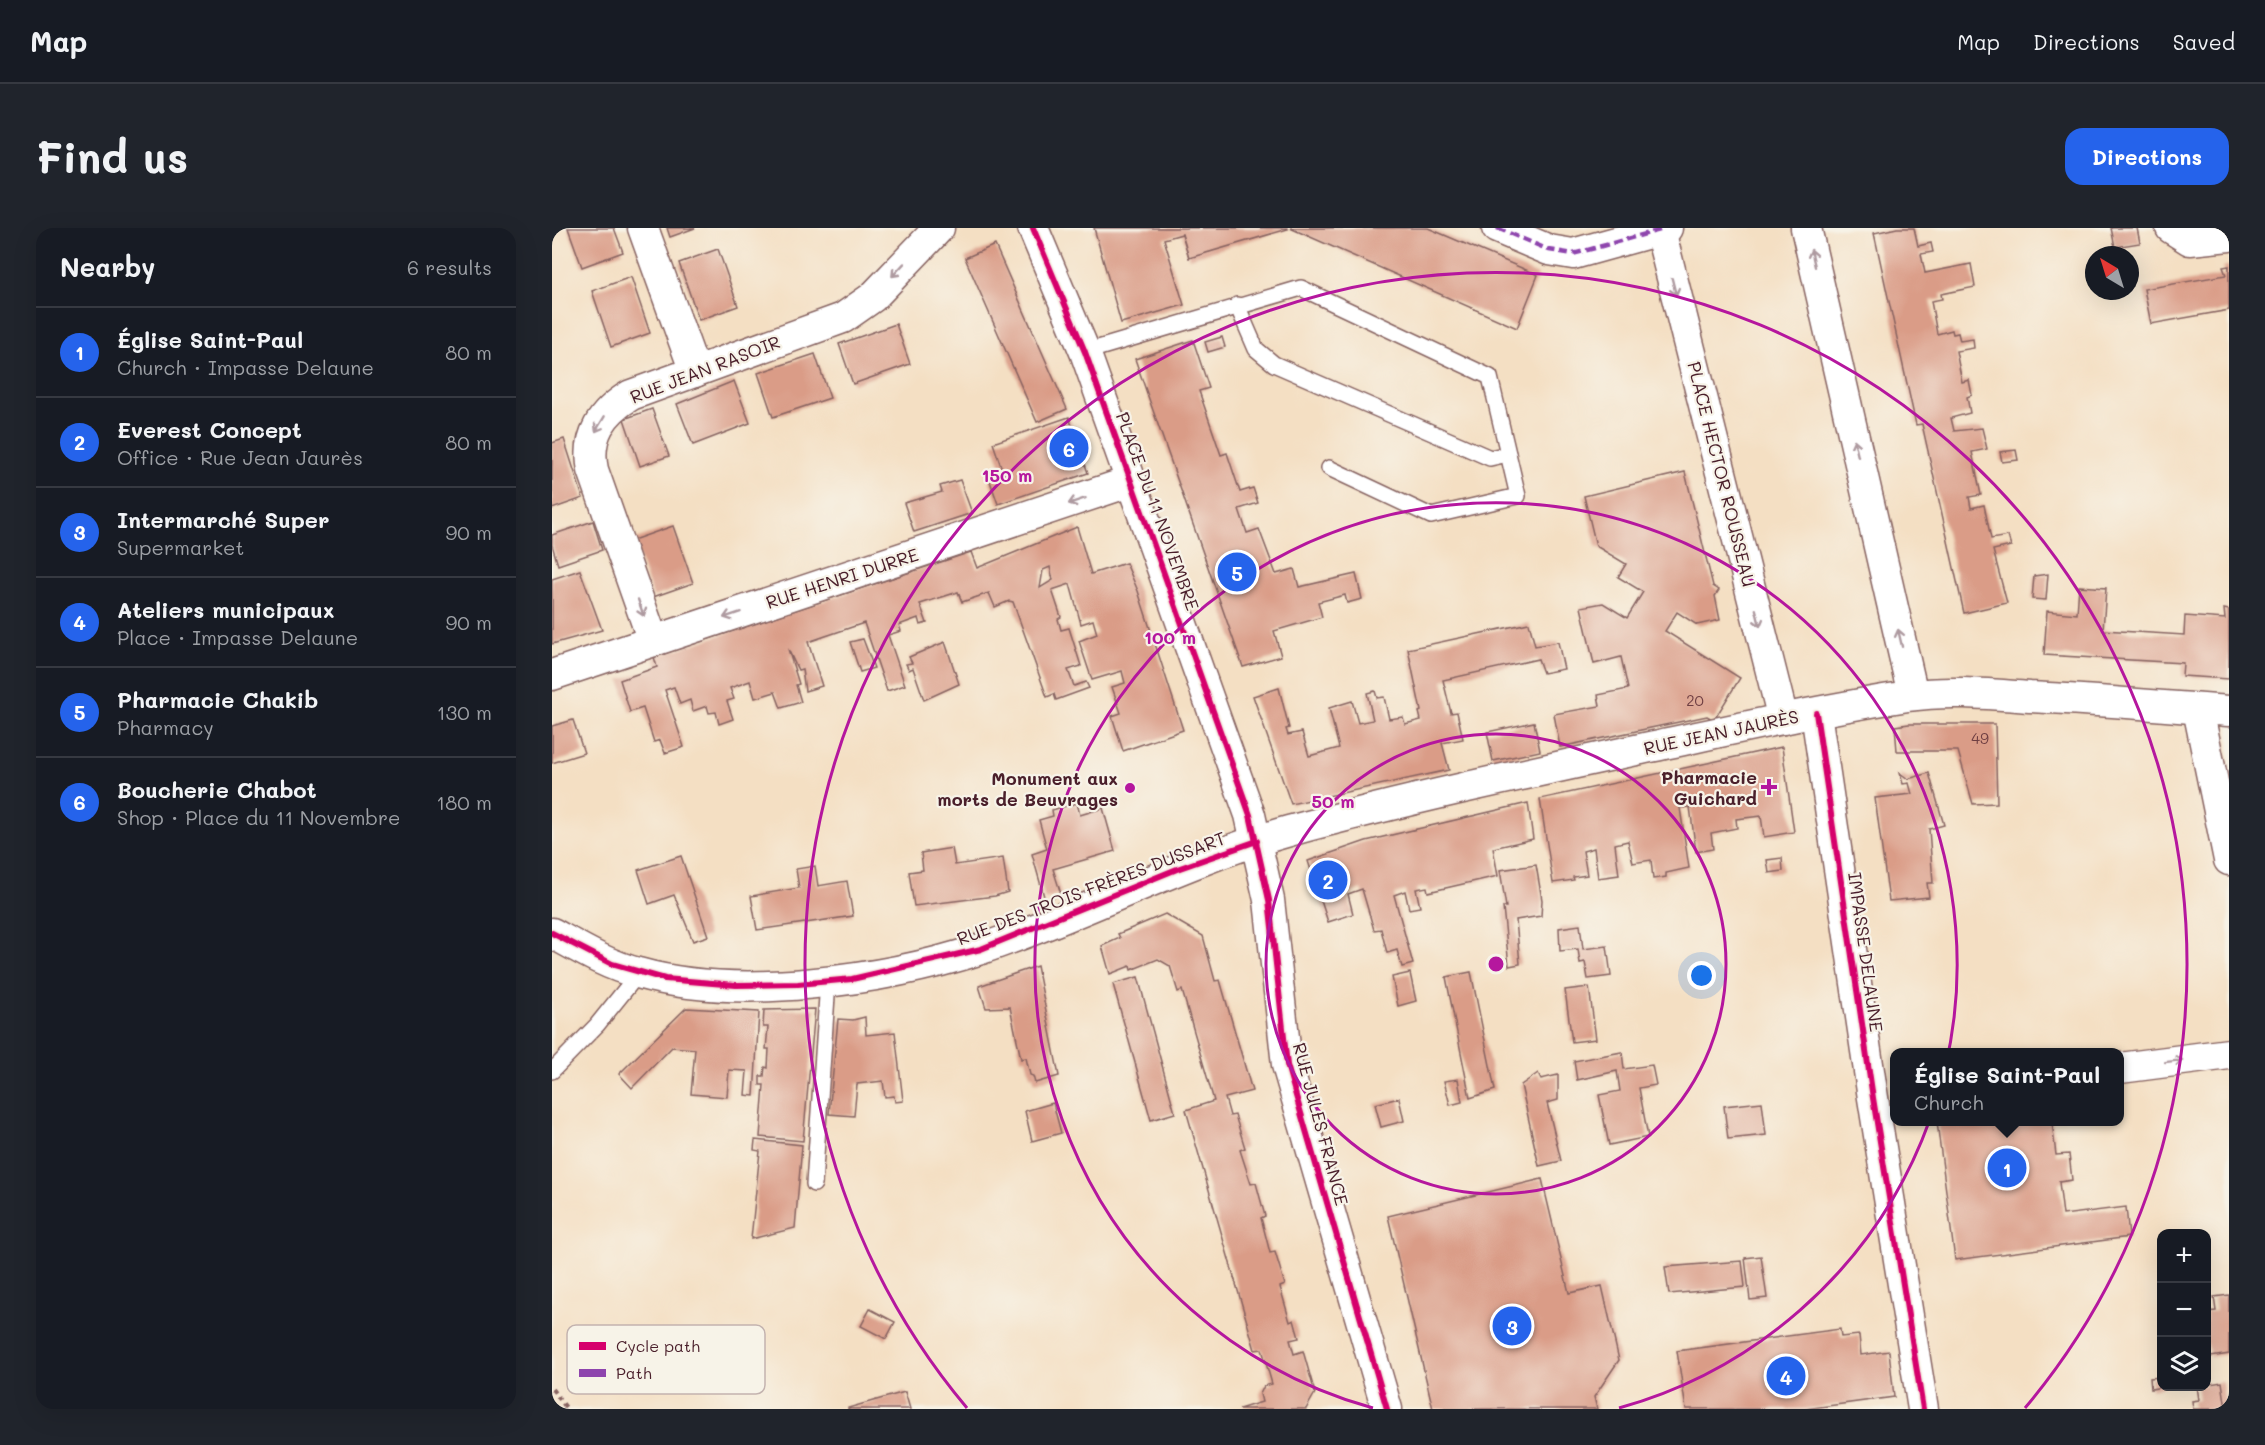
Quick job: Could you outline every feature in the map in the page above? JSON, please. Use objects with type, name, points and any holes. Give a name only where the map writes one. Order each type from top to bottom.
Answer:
[{"type":"street","points":[[643,228],[695,372]]},
{"type":"street","name":"RUE JEAN RASOIR","points":[[652,641],[597,484],[591,447],[599,423],[618,403],[647,389],[853,312],[873,297],[939,228]]},
{"type":"street","name":"PLACE DU 11 NOVEMBRE","points":[[1033,228],[1085,352],[1240,785],[1257,841]]},
{"type":"street","points":[[1497,228],[1549,250],[1573,254],[1664,229]]},
{"type":"street","points":[[1806,228],[1913,695]]},
{"type":"street","points":[[2171,228],[2190,240],[2229,236]]},
{"type":"street","name":"PLACE HECTOR ROUSSEAU","points":[[1664,229],[1783,718]]},
{"type":"street","name":"RUE HENRI DURRE","points":[[552,675],[1132,481]]},
{"type":"street","name":"RUE JEAN JAURÈS","points":[[1257,841],[1438,793],[1783,718],[1913,695],[1977,694],[2229,711]]},
{"type":"street","points":[[2198,709],[2229,860]]},
{"type":"street","name":"IMPASSE DELAUNE","points":[[1816,712],[1884,1097],[1923,1409]]},
{"type":"street","name":"RUE DES TROIS FRÈRES DUSSART","points":[[552,933],[592,955],[639,974],[708,984],[828,982],[893,971],[981,949],[1176,869],[1257,841]]},
{"type":"street","name":"RUE JULES FRANCE","points":[[1257,841],[1269,900],[1281,1032],[1291,1081],[1387,1409]]},
{"type":"street","points":[[2124,1067],[2229,1054]]},
{"type":"lane","points":[[1085,352],[1237,305],[1301,288],[1490,377],[1518,496],[1431,516],[1329,468]]},
{"type":"lane","points":[[1237,305],[1256,349],[1274,364],[1490,458],[1508,454]]},
{"type":"lane","points":[[552,1071],[597,1025],[639,974]]},
{"type":"lane","points":[[814,1184],[828,982]]},
{"type":"path","points":[[552,1389],[567,1409]]},
{"type":"building","points":[[568,228],[614,228],[623,252],[582,267]]},
{"type":"building","points":[[667,228],[695,228],[670,237]]},
{"type":"building","points":[[1094,228],[1288,229],[1189,258],[1182,234],[1164,239],[1184,305],[1121,323]]},
{"type":"building","points":[[1290,228],[1428,228],[1538,275],[1517,328]]},
{"type":"building","points":[[1897,228],[1914,228],[1918,246],[1931,243],[1933,252],[1921,254],[1925,273],[1971,264],[1975,287],[1941,294],[1942,299],[1931,301],[1937,334],[1952,330],[1953,334],[1958,333],[1960,341],[1973,339],[1974,348],[1956,351],[1962,382],[1969,380],[1972,395],[1967,397],[1970,413],[1951,418],[1954,431],[1982,428],[1987,449],[1972,452],[1981,495],[1969,497],[1971,508],[1984,505],[1991,539],[2008,536],[2011,546],[1993,550],[2007,603],[1964,613],[1922,424],[1916,425],[1874,233]]},
{"type":"building","points":[[2111,228],[2137,228],[2140,243],[2115,246]]},
{"type":"building","points":[[995,245],[1067,409],[1037,422],[965,258]]},
{"type":"building","points":[[718,249],[738,306],[699,320],[679,263]]},
{"type":"building","points":[[2229,266],[2229,310],[2151,324],[2144,289],[2226,275],[2223,267]]},
{"type":"building","points":[[631,277],[650,333],[611,347],[592,291]]},
{"type":"building","points":[[896,324],[910,364],[853,384],[839,344]]},
{"type":"building","points":[[1222,337],[1225,347],[1208,352],[1205,342]]},
{"type":"building","points":[[1193,340],[1209,388],[1199,391],[1221,455],[1227,453],[1240,492],[1253,488],[1258,503],[1239,509],[1247,533],[1259,529],[1276,574],[1294,569],[1299,587],[1356,574],[1362,599],[1347,603],[1345,595],[1318,602],[1322,617],[1274,631],[1281,656],[1243,667],[1135,359]]},
{"type":"building","points":[[815,354],[830,398],[773,417],[758,373]]},
{"type":"building","points":[[734,381],[750,423],[693,445],[677,404]]},
{"type":"building","points":[[652,409],[669,456],[640,466],[624,419]]},
{"type":"building","points":[[1069,417],[1088,473],[998,504],[990,481],[993,476],[1003,472],[993,443]]},
{"type":"building","points":[[564,439],[583,498],[552,509],[552,443]]},
{"type":"building","points":[[2016,450],[2018,460],[2002,462],[2000,452]]},
{"type":"building","points":[[1685,472],[1713,586],[1719,590],[1715,596],[1720,620],[1697,625],[1677,612],[1665,631],[1740,678],[1714,720],[1707,716],[1560,747],[1554,714],[1600,706],[1598,695],[1628,689],[1621,657],[1594,664],[1581,607],[1603,603],[1627,618],[1643,592],[1618,577],[1626,564],[1596,546],[1584,496]]},
{"type":"building","points":[[960,480],[972,513],[914,532],[904,503],[942,492],[940,486]]},
{"type":"building","points":[[593,521],[602,550],[558,565],[552,545],[552,535]]},
{"type":"building","points":[[673,526],[693,583],[653,597],[633,540]]},
{"type":"building","points":[[1077,527],[1091,574],[1126,563],[1138,591],[1183,730],[1123,751],[1112,716],[1121,713],[1112,687],[1125,683],[1122,671],[1092,680],[1079,641],[1097,634],[1093,620],[1081,624],[1070,584],[1052,590],[1061,617],[1058,619],[1061,630],[1069,628],[1081,666],[1068,670],[1074,686],[1086,682],[1089,688],[1056,700],[1054,694],[1047,697],[1013,602],[1009,601],[995,607],[989,593],[962,602],[958,592],[920,604],[927,623],[920,625],[918,618],[899,625],[901,631],[888,635],[905,685],[887,691],[864,623],[808,642],[822,686],[805,691],[802,669],[798,670],[788,649],[799,684],[796,685],[801,702],[781,708],[775,692],[755,698],[750,681],[730,688],[734,699],[727,701],[733,719],[719,724],[716,712],[709,713],[707,706],[693,711],[690,700],[680,704],[674,687],[665,690],[684,747],[665,753],[660,740],[654,742],[643,708],[630,712],[620,680],[657,667],[654,657],[971,552],[977,568]],"holes":[[[1050,567],[1053,580],[1040,588],[1043,570]]]},
{"type":"building","points":[[580,570],[602,630],[552,644],[552,579]]},
{"type":"building","points":[[2048,574],[2046,600],[2032,599],[2034,576]]},
{"type":"building","points":[[2079,586],[2106,588],[2103,630],[2184,635],[2185,616],[2225,619],[2224,609],[2229,610],[2229,679],[2182,676],[2183,663],[2044,655],[2047,611],[2077,614]]},
{"type":"building","points":[[1529,623],[1535,646],[1558,642],[1564,669],[1543,673],[1538,659],[1443,680],[1451,713],[1457,712],[1463,739],[1442,743],[1449,770],[1291,804],[1253,696],[1279,688],[1289,728],[1286,729],[1288,735],[1302,732],[1309,756],[1339,748],[1329,708],[1352,701],[1358,723],[1373,720],[1367,693],[1375,691],[1377,698],[1384,697],[1389,719],[1403,717],[1405,724],[1421,720],[1408,649]]},
{"type":"building","points":[[863,639],[874,668],[860,672],[850,642]]},
{"type":"building","points":[[945,642],[959,684],[924,700],[913,668],[909,670],[906,664],[912,663],[909,657]]},
{"type":"building","points":[[573,720],[584,753],[552,763],[552,726]]},
{"type":"building","points":[[1534,722],[1540,751],[1493,761],[1487,732]]},
{"type":"building","points":[[1995,724],[1997,803],[1973,804],[1958,751],[1897,751],[1895,726]]},
{"type":"building","points":[[1782,747],[1794,832],[1764,837],[1761,816],[1736,819],[1737,828],[1711,833],[1713,849],[1696,852],[1690,807],[1680,808],[1689,868],[1666,873],[1666,877],[1653,879],[1651,860],[1633,863],[1628,841],[1615,844],[1619,875],[1598,878],[1594,848],[1583,851],[1587,875],[1573,877],[1574,880],[1553,883],[1540,799]]},
{"type":"building","points":[[1900,773],[1908,779],[1929,773],[1944,825],[1929,829],[1933,883],[1927,883],[1929,897],[1889,901],[1875,798],[1912,794],[1909,783],[1903,784]]},
{"type":"building","points":[[1077,803],[1080,815],[1103,808],[1115,851],[1053,869],[1061,894],[1045,900],[1032,854],[1047,849],[1039,820],[1053,816],[1052,810]]},
{"type":"building","points":[[1528,803],[1533,839],[1493,848],[1498,876],[1428,892],[1427,887],[1416,889],[1420,907],[1409,909],[1405,891],[1394,895],[1413,964],[1402,967],[1397,950],[1387,953],[1381,929],[1374,930],[1362,889],[1348,894],[1353,914],[1328,922],[1308,861],[1366,841]]},
{"type":"building","points":[[952,848],[955,865],[1003,858],[1008,892],[995,896],[914,906],[909,872],[923,870],[921,853]]},
{"type":"building","points":[[681,856],[708,936],[693,941],[674,895],[649,904],[638,870]]},
{"type":"building","points":[[1782,858],[1783,871],[1769,873],[1767,860]]},
{"type":"building","points":[[1536,865],[1542,900],[1541,916],[1516,920],[1520,964],[1509,966],[1503,907],[1506,907],[1500,870]]},
{"type":"building","points":[[815,866],[818,886],[847,881],[853,916],[757,930],[751,896],[799,888],[796,869]]},
{"type":"building","points":[[1165,914],[1203,936],[1215,981],[1220,980],[1252,1091],[1225,1098],[1230,1116],[1235,1115],[1245,1148],[1240,1150],[1251,1184],[1256,1183],[1265,1216],[1261,1218],[1270,1253],[1275,1252],[1285,1285],[1280,1287],[1290,1322],[1294,1320],[1299,1338],[1290,1340],[1294,1354],[1303,1351],[1315,1393],[1306,1409],[1239,1409],[1262,1402],[1260,1394],[1264,1386],[1272,1384],[1262,1349],[1255,1350],[1186,1110],[1214,1101],[1182,990],[1178,992],[1170,966],[1158,959],[1131,970],[1130,966],[1110,974],[1102,946],[1120,938],[1118,934]]},
{"type":"building","points":[[1580,925],[1583,949],[1607,946],[1611,976],[1588,979],[1585,962],[1580,963],[1578,949],[1560,951],[1559,928]]},
{"type":"building","points":[[1037,966],[1059,1076],[1035,1083],[1033,1076],[1030,1075],[1026,1058],[1021,1059],[1010,1007],[986,1008],[979,986]]},
{"type":"building","points":[[1471,972],[1495,1090],[1470,1098],[1446,977]]},
{"type":"building","points":[[1410,973],[1416,1001],[1398,1006],[1392,977]]},
{"type":"building","points":[[1138,977],[1175,1113],[1151,1120],[1113,984]]},
{"type":"building","points":[[1589,987],[1596,1039],[1572,1042],[1565,990]]},
{"type":"building","points":[[686,1008],[759,1012],[754,1096],[745,1095],[747,1071],[729,1070],[727,1097],[691,1094],[695,1049],[672,1047],[632,1088],[619,1074]]},
{"type":"building","points":[[815,1009],[803,1141],[760,1137],[764,1085],[760,1085],[760,1076],[764,1076],[765,1067],[768,1068],[769,1049],[766,1049],[768,1027],[763,1027],[764,1010]]},
{"type":"building","points":[[865,1017],[866,1035],[895,1032],[903,1101],[895,1102],[894,1096],[885,1097],[883,1081],[857,1084],[854,1116],[829,1114],[838,1019],[853,1020]]},
{"type":"building","points":[[1622,1052],[1624,1069],[1652,1065],[1656,1085],[1639,1088],[1648,1137],[1609,1145],[1599,1095],[1620,1091],[1617,1071],[1577,1080],[1574,1061]]},
{"type":"building","points":[[1538,1073],[1541,1079],[1558,1075],[1558,1100],[1547,1103],[1561,1161],[1539,1166],[1521,1085]]},
{"type":"building","points":[[1458,1079],[1462,1102],[1450,1105],[1444,1081]]},
{"type":"building","points":[[1399,1098],[1404,1121],[1381,1127],[1375,1104]]},
{"type":"building","points":[[1762,1102],[1766,1135],[1728,1139],[1724,1106]]},
{"type":"building","points":[[1053,1103],[1061,1133],[1032,1141],[1025,1111]]},
{"type":"building","points":[[1938,1126],[2052,1126],[2056,1155],[2069,1154],[2072,1180],[2059,1182],[2063,1215],[2126,1207],[2129,1237],[1955,1260]]},
{"type":"building","points":[[755,1140],[802,1145],[795,1228],[751,1239],[760,1151],[754,1150]]},
{"type":"building","points":[[1542,1179],[1569,1293],[1602,1286],[1619,1360],[1594,1397],[1597,1409],[1433,1409],[1388,1216]]},
{"type":"building","points":[[1761,1256],[1767,1298],[1750,1300],[1745,1258]]},
{"type":"building","points":[[1742,1261],[1745,1287],[1669,1294],[1665,1267]]},
{"type":"building","points":[[2229,1295],[2229,1354],[2211,1357],[2211,1312],[2216,1311],[2214,1297]]},
{"type":"building","points":[[870,1309],[895,1322],[886,1339],[861,1326]]},
{"type":"building","points":[[1840,1329],[1841,1337],[1859,1335],[1861,1355],[1889,1351],[1894,1397],[1805,1409],[1686,1409],[1677,1351]]},
{"type":"building","points":[[2157,1377],[2157,1388],[2151,1389],[2150,1378]]},
{"type":"building","points":[[2222,1382],[2226,1409],[2193,1409],[2192,1401],[2199,1400],[2198,1391],[2211,1391],[2211,1384]]},
{"type":"building","points":[[905,1392],[910,1409],[848,1409],[848,1408]]},
{"type":"marked path","points":[[1497,228],[1549,250],[1573,254],[1660,230]]},
{"type":"cycle path","points":[[1033,228],[1085,352],[1250,815],[1269,900],[1287,1065],[1387,1409]]},
{"type":"cycle path","points":[[1816,713],[1873,1098],[1923,1409]]},
{"type":"cycle path","points":[[552,933],[612,964],[665,979],[736,985],[798,984],[852,979],[981,949],[1177,869],[1257,841]]},
{"type":"place","name":"Boucherie Chabot","points":[[1069,448]]},
{"type":"place","name":"Pharmacie Chakib","points":[[1237,572]]},
{"type":"place","name":"Pharmacie Guichard","points":[[1769,787]]},
{"type":"place","name":"Monument aux morts de Beuvrages","points":[[1130,788]]},
{"type":"place","name":"Everest Concept","points":[[1328,880]]},
{"type":"place","name":"Église Saint-Paul","points":[[2007,1168]]},
{"type":"place","name":"Intermarché Super","points":[[1512,1326]]},
{"type":"place","name":"Ateliers municipaux","points":[[1786,1376]]}]
